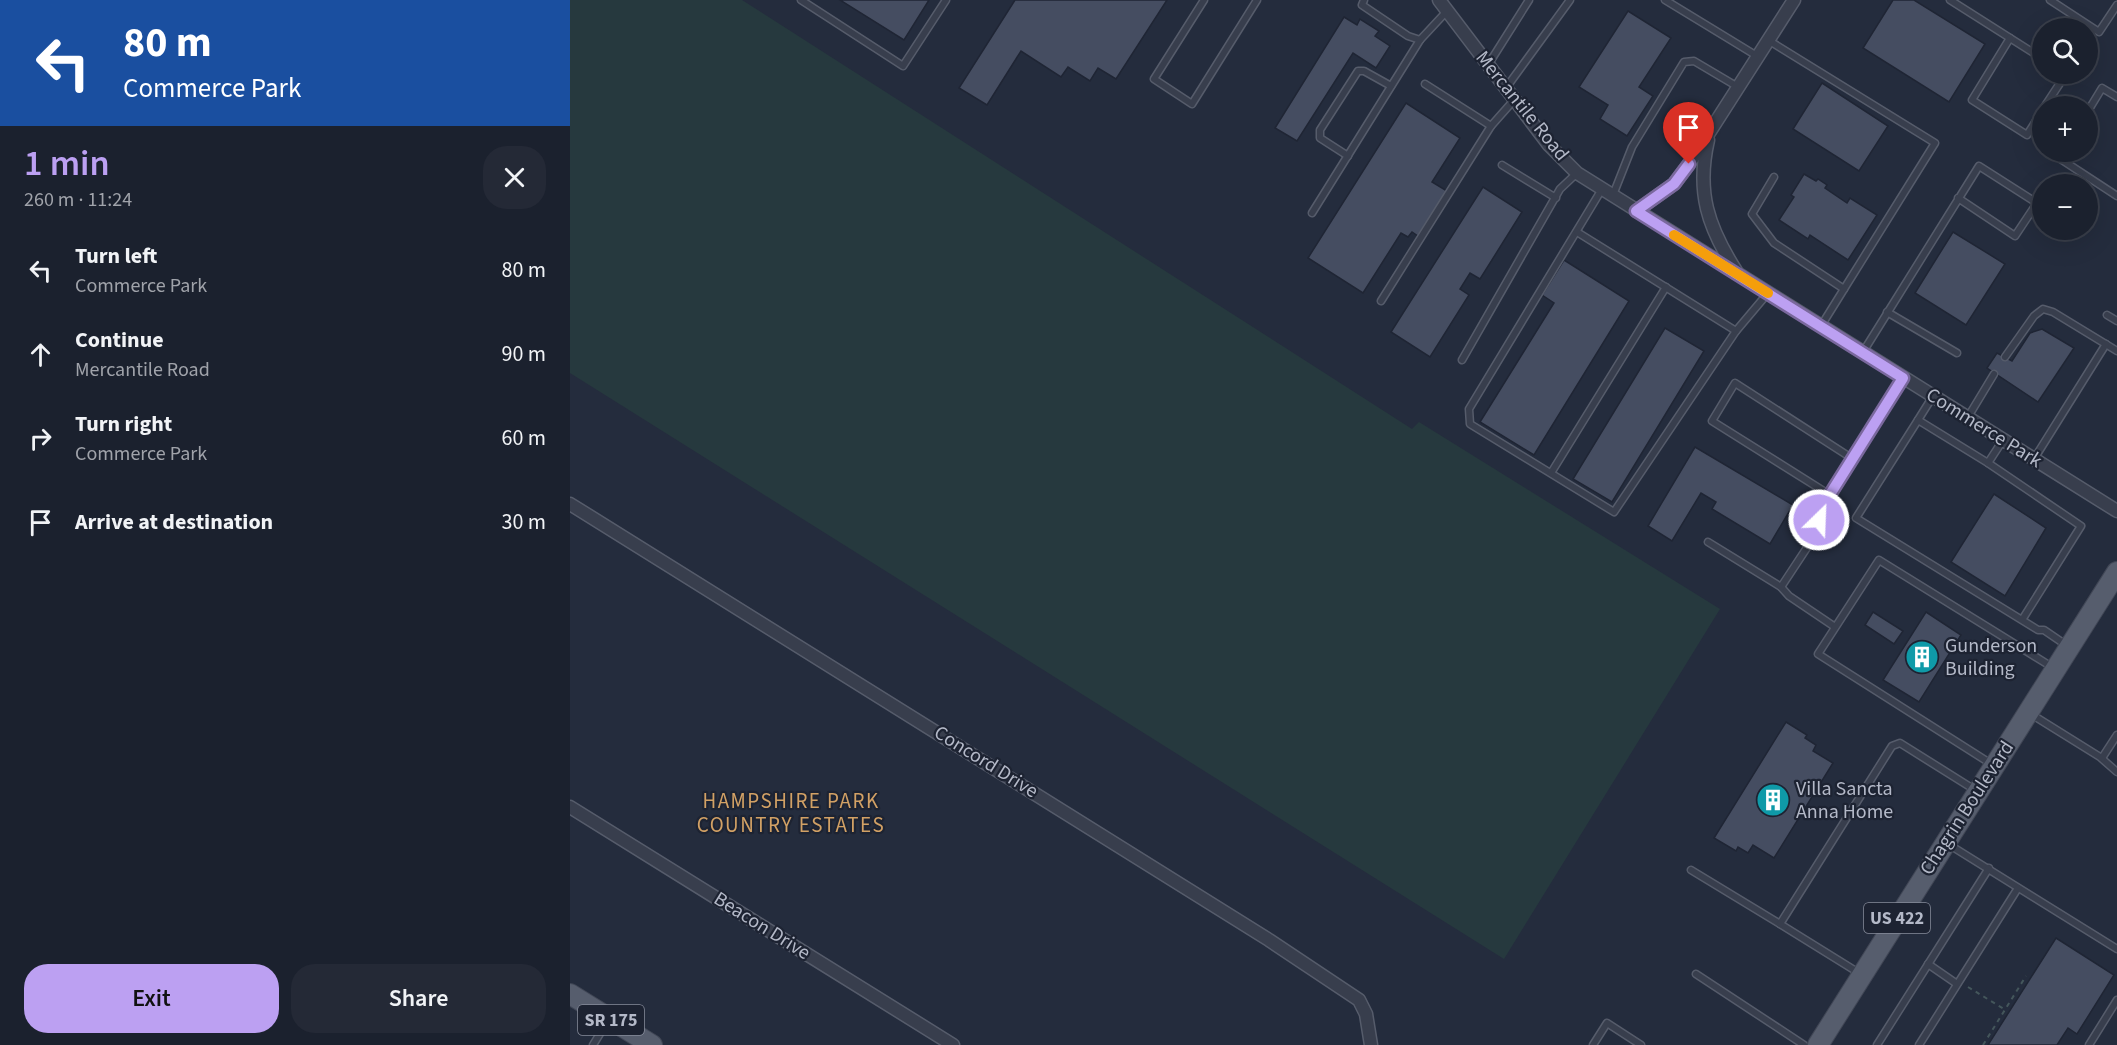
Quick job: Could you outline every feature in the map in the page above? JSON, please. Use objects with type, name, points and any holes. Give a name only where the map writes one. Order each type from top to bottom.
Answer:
[{"type":"main road","name":"Chagrin Boulevard","points":[[1818,1045],[2117,572]]},
{"type":"main road","name":"SR 175","points":[[570,994],[652,1045]]},
{"type":"street","name":"Mercantile Road","points":[[1439,0],[1549,145],[1577,173],[1739,276]]},
{"type":"street","name":"Commerce Park","points":[[1636,211],[1674,184],[1689,164],[1794,0]]},
{"type":"street","name":"Commerce Park","points":[[1712,128],[1704,160],[1703,187],[1706,209],[1713,231],[1739,276],[2117,511]]},
{"type":"street","name":"Concord Drive","points":[[570,504],[1269,940],[1359,1000],[1366,1014],[1371,1045]]},
{"type":"street","name":"Beacon Drive","points":[[570,807],[953,1045]]},
{"type":"lane","points":[[801,0],[903,66],[945,0]]},
{"type":"lane","points":[[1204,0],[1154,79],[1192,104],[1257,0]]},
{"type":"lane","points":[[1364,0],[1362,5],[1408,36],[1420,40]]},
{"type":"lane","points":[[1488,65],[1529,0]]},
{"type":"lane","points":[[1506,89],[1570,0]]},
{"type":"lane","points":[[1665,0],[1758,57]]},
{"type":"lane","points":[[1950,0],[2032,52]]},
{"type":"lane","points":[[2050,0],[2099,32],[2117,4]]},
{"type":"lane","points":[[1312,213],[1420,40],[1447,11]]},
{"type":"lane","points":[[2010,38],[1972,100],[2027,135],[2032,127]]},
{"type":"lane","points":[[1768,40],[1935,143],[1821,326]]},
{"type":"lane","points":[[1738,87],[1694,61],[1684,62],[1607,193],[1577,232],[1469,409],[1470,424],[1614,512],[1736,331],[1768,293]]},
{"type":"lane","points":[[1348,156],[1320,138],[1320,130],[1358,71],[1364,71],[1391,87]]},
{"type":"lane","points":[[1425,84],[1491,126]]},
{"type":"lane","points":[[2097,96],[2102,88],[2117,97]]},
{"type":"lane","points":[[1381,302],[1491,126],[1514,100]]},
{"type":"lane","points":[[2065,162],[2117,196]]},
{"type":"lane","points":[[1502,165],[1556,198]]},
{"type":"lane","points":[[1862,352],[1958,198],[1979,166],[2037,203],[2015,236],[1958,198]]},
{"type":"lane","points":[[1462,360],[1560,189],[1577,173]]},
{"type":"lane","points":[[1774,177],[1752,214],[1774,243],[1844,289]]},
{"type":"lane","points":[[1577,232],[1736,331]]},
{"type":"lane","points":[[1551,473],[1666,287]]},
{"type":"lane","points":[[2005,357],[2034,316],[2043,309],[2054,312],[2117,351]]},
{"type":"lane","points":[[1887,312],[1957,354]]},
{"type":"lane","points":[[2107,315],[2117,321]]},
{"type":"lane","points":[[2034,459],[2106,344]]},
{"type":"lane","points":[[1967,418],[1994,374]]},
{"type":"lane","points":[[1781,587],[1814,537],[1824,504],[1903,378]]},
{"type":"lane","points":[[1830,495],[1712,421],[1735,383],[1853,459]]},
{"type":"lane","points":[[1933,396],[1856,518],[2069,647]]},
{"type":"lane","points":[[1918,420],[1988,463],[2081,526],[2022,620]]},
{"type":"lane","points":[[1988,463],[2003,440]]},
{"type":"lane","points":[[1708,542],[1781,587],[1789,596],[1835,627]]},
{"type":"lane","points":[[1994,766],[1818,654],[1879,560],[2055,669]]},
{"type":"lane","points":[[2028,712],[2102,758],[2117,772]]},
{"type":"lane","points":[[2102,758],[2117,735]]},
{"type":"lane","points":[[1780,924],[1892,746],[1900,743],[1978,792]]},
{"type":"lane","points":[[1945,842],[2117,949]]},
{"type":"lane","points":[[1877,1045],[1989,868]]},
{"type":"lane","points":[[1691,870],[1862,975]]},
{"type":"lane","points":[[1919,1045],[1960,984],[2018,888]]},
{"type":"lane","points":[[1928,964],[1960,984]]},
{"type":"lane","points":[[1696,974],[1804,1045]]},
{"type":"lane","points":[[2090,1045],[2117,999]]},
{"type":"lane","points":[[593,1045],[609,1019]]},
{"type":"lane","points":[[1593,1045],[1607,1023],[1641,1045]]},
{"type":"path","points":[[1983,1045],[2026,976]]},
{"type":"path","points":[[1960,984],[2005,1010]]},
{"type":"green space","points":[[570,0],[742,0],[1412,429],[1419,422],[1720,609],[1504,959],[570,373]]},
{"type":"building","points":[[840,0],[929,0],[904,40]]},
{"type":"building","points":[[1015,0],[1167,0],[1116,79],[1098,68],[1090,81],[1068,67],[1061,77],[1021,51],[987,105],[959,88]]},
{"type":"building","points":[[1893,0],[1914,0],[1985,44],[1949,102],[1863,48]]},
{"type":"building","points":[[1628,11],[1671,38],[1639,87],[1653,96],[1627,136],[1600,119],[1608,105],[1579,87]]},
{"type":"building","points":[[1344,17],[1357,25],[1360,19],[1379,31],[1375,36],[1390,46],[1376,68],[1353,53],[1297,141],[1275,128]]},
{"type":"building","points":[[1822,83],[1888,126],[1859,171],[1793,129]]},
{"type":"building","points":[[1406,103],[1460,138],[1432,182],[1447,191],[1418,236],[1412,232],[1408,237],[1401,233],[1363,293],[1308,258]]},
{"type":"building","points":[[1804,174],[1827,185],[1825,188],[1847,203],[1850,198],[1877,215],[1848,260],[1810,235],[1808,239],[1779,220],[1794,197],[1791,195]]},
{"type":"building","points":[[1483,187],[1522,212],[1480,279],[1470,273],[1460,289],[1469,295],[1430,357],[1391,332]]},
{"type":"building","points":[[1953,232],[2005,264],[1966,325],[1915,293]]},
{"type":"building","points":[[1564,260],[1629,301],[1534,455],[1480,422],[1554,303],[1542,295]]},
{"type":"building","points":[[1665,328],[1704,351],[1612,502],[1573,479]]},
{"type":"building","points":[[2042,329],[2074,348],[2038,402],[1987,368],[1997,353],[2012,361],[2030,333]]},
{"type":"building","points":[[1695,447],[1793,505],[1770,544],[1712,509],[1716,502],[1701,493],[1672,541],[1648,526]]},
{"type":"building","points":[[1994,494],[2046,528],[2005,596],[1951,562]]},
{"type":"building","points":[[1873,612],[1903,631],[1894,644],[1865,625]]},
{"type":"building","name":"Gunderson Building","points":[[1926,612],[1961,635],[1919,702],[1883,680]]},
{"type":"building","name":"Villa Sancta Anna Home","points":[[1786,722],[1807,735],[1805,738],[1816,745],[1813,751],[1833,763],[1774,858],[1753,845],[1748,853],[1738,847],[1736,851],[1714,838]]},
{"type":"building","points":[[2056,938],[2114,975],[2077,1034],[2068,1028],[2057,1045],[1988,1045]]},
{"type":"slow traffic","points":[[1674,235],[1768,293]]},
{"type":"place","name":"Gunderson Building","points":[[1922,657]]},
{"type":"place","name":"Villa Sancta Anna Home","points":[[1773,800]]},
{"type":"district","name":"HAMPSHIRE PARK COUNTRY ESTATES","points":[[791,813]]},
{"type":"route","points":[[1689,164],[1674,184],[1636,211],[1903,378],[1824,504],[1819,520]]}]
